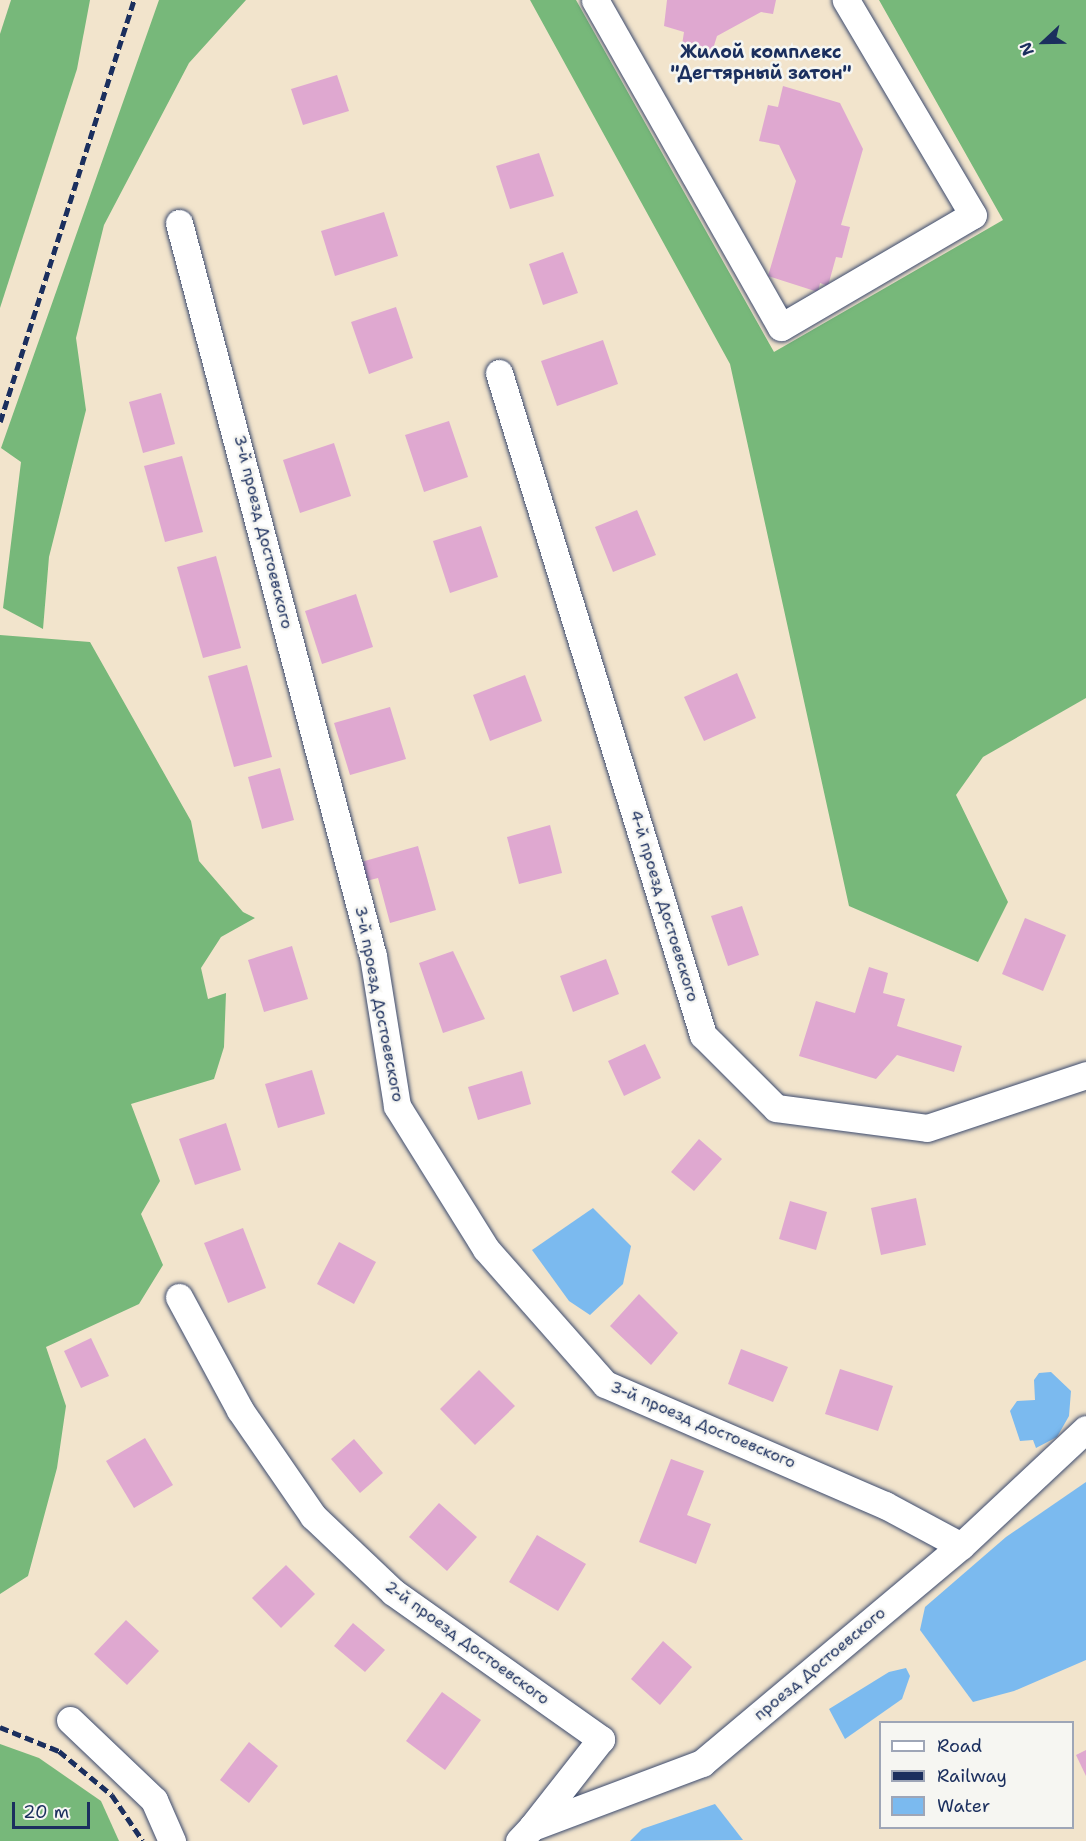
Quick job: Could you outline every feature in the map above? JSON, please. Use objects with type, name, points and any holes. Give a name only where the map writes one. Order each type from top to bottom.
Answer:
[{"type":"street","points":[[595,0],[781,327],[973,215],[846,0]]},
{"type":"street","name":"3-й проезд Достоевского","points":[[179,223],[370,945],[397,1106],[486,1249],[605,1384],[885,1505],[961,1546]]},
{"type":"street","name":"4-й проезд Достоевского","points":[[499,373],[703,1035],[776,1108],[927,1128],[1086,1075]]},
{"type":"street","name":"2-й проезд Достоевского","points":[[179,1298],[240,1410],[313,1516],[393,1592],[601,1739],[526,1834]]},
{"type":"street","name":"проезд Достоевского","points":[[526,1834],[702,1763],[961,1546],[1086,1429]]},
{"type":"street","points":[[70,1720],[154,1800],[172,1841]]},
{"type":"green space","points":[[11,0],[90,0],[77,69],[0,308],[0,34]]},
{"type":"green space","points":[[159,0],[246,0],[189,63],[104,225],[76,338],[86,410],[49,557],[43,629],[3,608],[21,462],[1,448]]},
{"type":"green space","points":[[530,0],[576,0],[774,352],[1003,220],[879,0],[1086,0],[1086,698],[983,757],[956,795],[1008,902],[978,962],[849,906],[730,364]]},
{"type":"green space","points":[[0,635],[90,642],[191,821],[199,861],[243,912],[255,918],[221,937],[201,968],[208,999],[226,993],[224,1047],[214,1079],[131,1104],[160,1181],[141,1214],[163,1265],[139,1304],[46,1347],[66,1406],[57,1468],[28,1576],[0,1594]]},
{"type":"green space","points":[[0,1744],[39,1758],[101,1801],[119,1841],[0,1841]]},
{"type":"water","points":[[593,1208],[631,1246],[623,1284],[590,1315],[569,1301],[532,1250]]},
{"type":"water","points":[[1051,1372],[1071,1391],[1069,1416],[1057,1437],[1036,1448],[1033,1440],[1020,1441],[1010,1411],[1017,1401],[1035,1400],[1034,1380],[1039,1373]]},
{"type":"water","points":[[1086,1482],[1086,1660],[1014,1691],[973,1702],[920,1630],[925,1607],[1006,1537]]},
{"type":"water","points":[[906,1668],[910,1676],[902,1699],[845,1739],[829,1709],[889,1672]]},
{"type":"water","points":[[715,1804],[743,1840],[630,1841],[642,1829]]},
{"type":"building","points":[[667,0],[776,0],[773,14],[761,12],[717,36],[712,52],[682,45],[684,32],[664,26]]},
{"type":"building","points":[[337,75],[349,111],[303,125],[291,89]]},
{"type":"building","points":[[783,86],[840,103],[863,149],[841,225],[850,227],[842,258],[836,257],[828,286],[820,283],[818,292],[768,276],[796,181],[779,145],[759,141],[768,105],[778,107]]},
{"type":"building","points":[[539,153],[554,196],[510,209],[496,166]]},
{"type":"building","points":[[384,212],[398,256],[335,276],[321,231]]},
{"type":"building","points":[[563,252],[578,293],[543,305],[529,264]]},
{"type":"building","points":[[396,307],[413,358],[369,374],[351,322]]},
{"type":"building","points":[[603,340],[618,384],[557,406],[541,361]]},
{"type":"building","points":[[161,393],[175,444],[143,453],[129,402]]},
{"type":"building","points":[[449,421],[468,477],[424,492],[405,435]]},
{"type":"building","points":[[334,443],[351,496],[300,513],[283,460]]},
{"type":"building","points":[[182,456],[203,532],[165,542],[144,466]]},
{"type":"building","points":[[637,510],[656,555],[613,572],[595,527]]},
{"type":"building","points":[[481,526],[498,577],[450,593],[433,541]]},
{"type":"building","points":[[216,556],[241,648],[203,658],[177,567]]},
{"type":"building","points":[[356,594],[373,647],[322,664],[305,611]]},
{"type":"building","points":[[247,665],[272,757],[234,767],[208,676]]},
{"type":"building","points":[[737,673],[756,718],[704,741],[684,697]]},
{"type":"building","points":[[525,675],[542,721],[490,741],[473,695]]},
{"type":"building","points":[[390,707],[406,759],[350,775],[334,723]]},
{"type":"building","points":[[280,768],[294,820],[262,829],[248,777]]},
{"type":"building","points":[[550,825],[562,873],[519,884],[507,837]]},
{"type":"building","points":[[418,846],[436,910],[390,923],[378,878],[366,881],[361,862]]},
{"type":"building","points":[[742,906],[759,955],[728,966],[711,916]]},
{"type":"building","points":[[1025,918],[1066,935],[1043,991],[1002,974]]},
{"type":"building","points":[[292,946],[308,999],[264,1012],[248,960]]},
{"type":"building","points":[[453,951],[485,1019],[443,1033],[419,963]]},
{"type":"building","points":[[606,959],[619,994],[573,1012],[560,976]]},
{"type":"building","points":[[869,967],[888,973],[883,993],[905,999],[897,1026],[962,1046],[954,1072],[897,1055],[876,1079],[799,1056],[816,1001],[855,1013]]},
{"type":"building","points":[[645,1044],[661,1078],[624,1096],[608,1061]]},
{"type":"building","points":[[312,1070],[325,1114],[278,1128],[265,1084]]},
{"type":"building","points":[[522,1071],[531,1104],[478,1120],[468,1087]]},
{"type":"building","points":[[226,1123],[241,1170],[195,1185],[179,1139]]},
{"type":"building","points":[[699,1139],[722,1159],[694,1191],[671,1172]]},
{"type":"building","points":[[916,1198],[926,1245],[881,1255],[871,1208]]},
{"type":"building","points":[[790,1201],[827,1212],[816,1250],[779,1239]]},
{"type":"building","points":[[243,1228],[266,1288],[228,1303],[204,1243]]},
{"type":"building","points":[[339,1242],[376,1262],[354,1304],[317,1284]]},
{"type":"building","points":[[639,1294],[678,1333],[651,1365],[610,1326]]},
{"type":"building","points":[[91,1338],[109,1376],[81,1388],[64,1351]]},
{"type":"building","points":[[741,1349],[788,1367],[773,1402],[728,1384]]},
{"type":"building","points":[[840,1369],[893,1386],[878,1431],[825,1414]]},
{"type":"building","points":[[479,1370],[515,1406],[475,1445],[440,1409]]},
{"type":"building","points":[[145,1438],[173,1485],[134,1508],[106,1461]]},
{"type":"building","points":[[354,1439],[383,1473],[360,1493],[331,1459]]},
{"type":"building","points":[[671,1459],[704,1471],[687,1515],[711,1524],[696,1564],[639,1542]]},
{"type":"building","points":[[439,1503],[477,1537],[447,1571],[409,1537]]},
{"type":"building","points":[[537,1535],[586,1564],[558,1611],[509,1582]]},
{"type":"building","points":[[286,1565],[315,1594],[281,1628],[252,1598]]},
{"type":"building","points":[[126,1620],[159,1651],[127,1685],[94,1654]]},
{"type":"building","points":[[353,1623],[385,1650],[365,1672],[334,1646]]},
{"type":"building","points":[[663,1641],[692,1667],[660,1705],[631,1679]]},
{"type":"building","points":[[442,1692],[481,1720],[445,1770],[406,1741]]},
{"type":"building","points":[[249,1742],[278,1766],[249,1803],[220,1780]]},
{"type":"building","points":[[1086,1750],[1086,1776],[1076,1755]]},
{"type":"railway","points":[[0,422],[134,0]]},
{"type":"railway","points":[[0,1727],[59,1751],[112,1795],[143,1841]]},
{"type":"district","name":"Жилой комплекс \"Дегтярный затон\"","points":[[761,63]]}]
